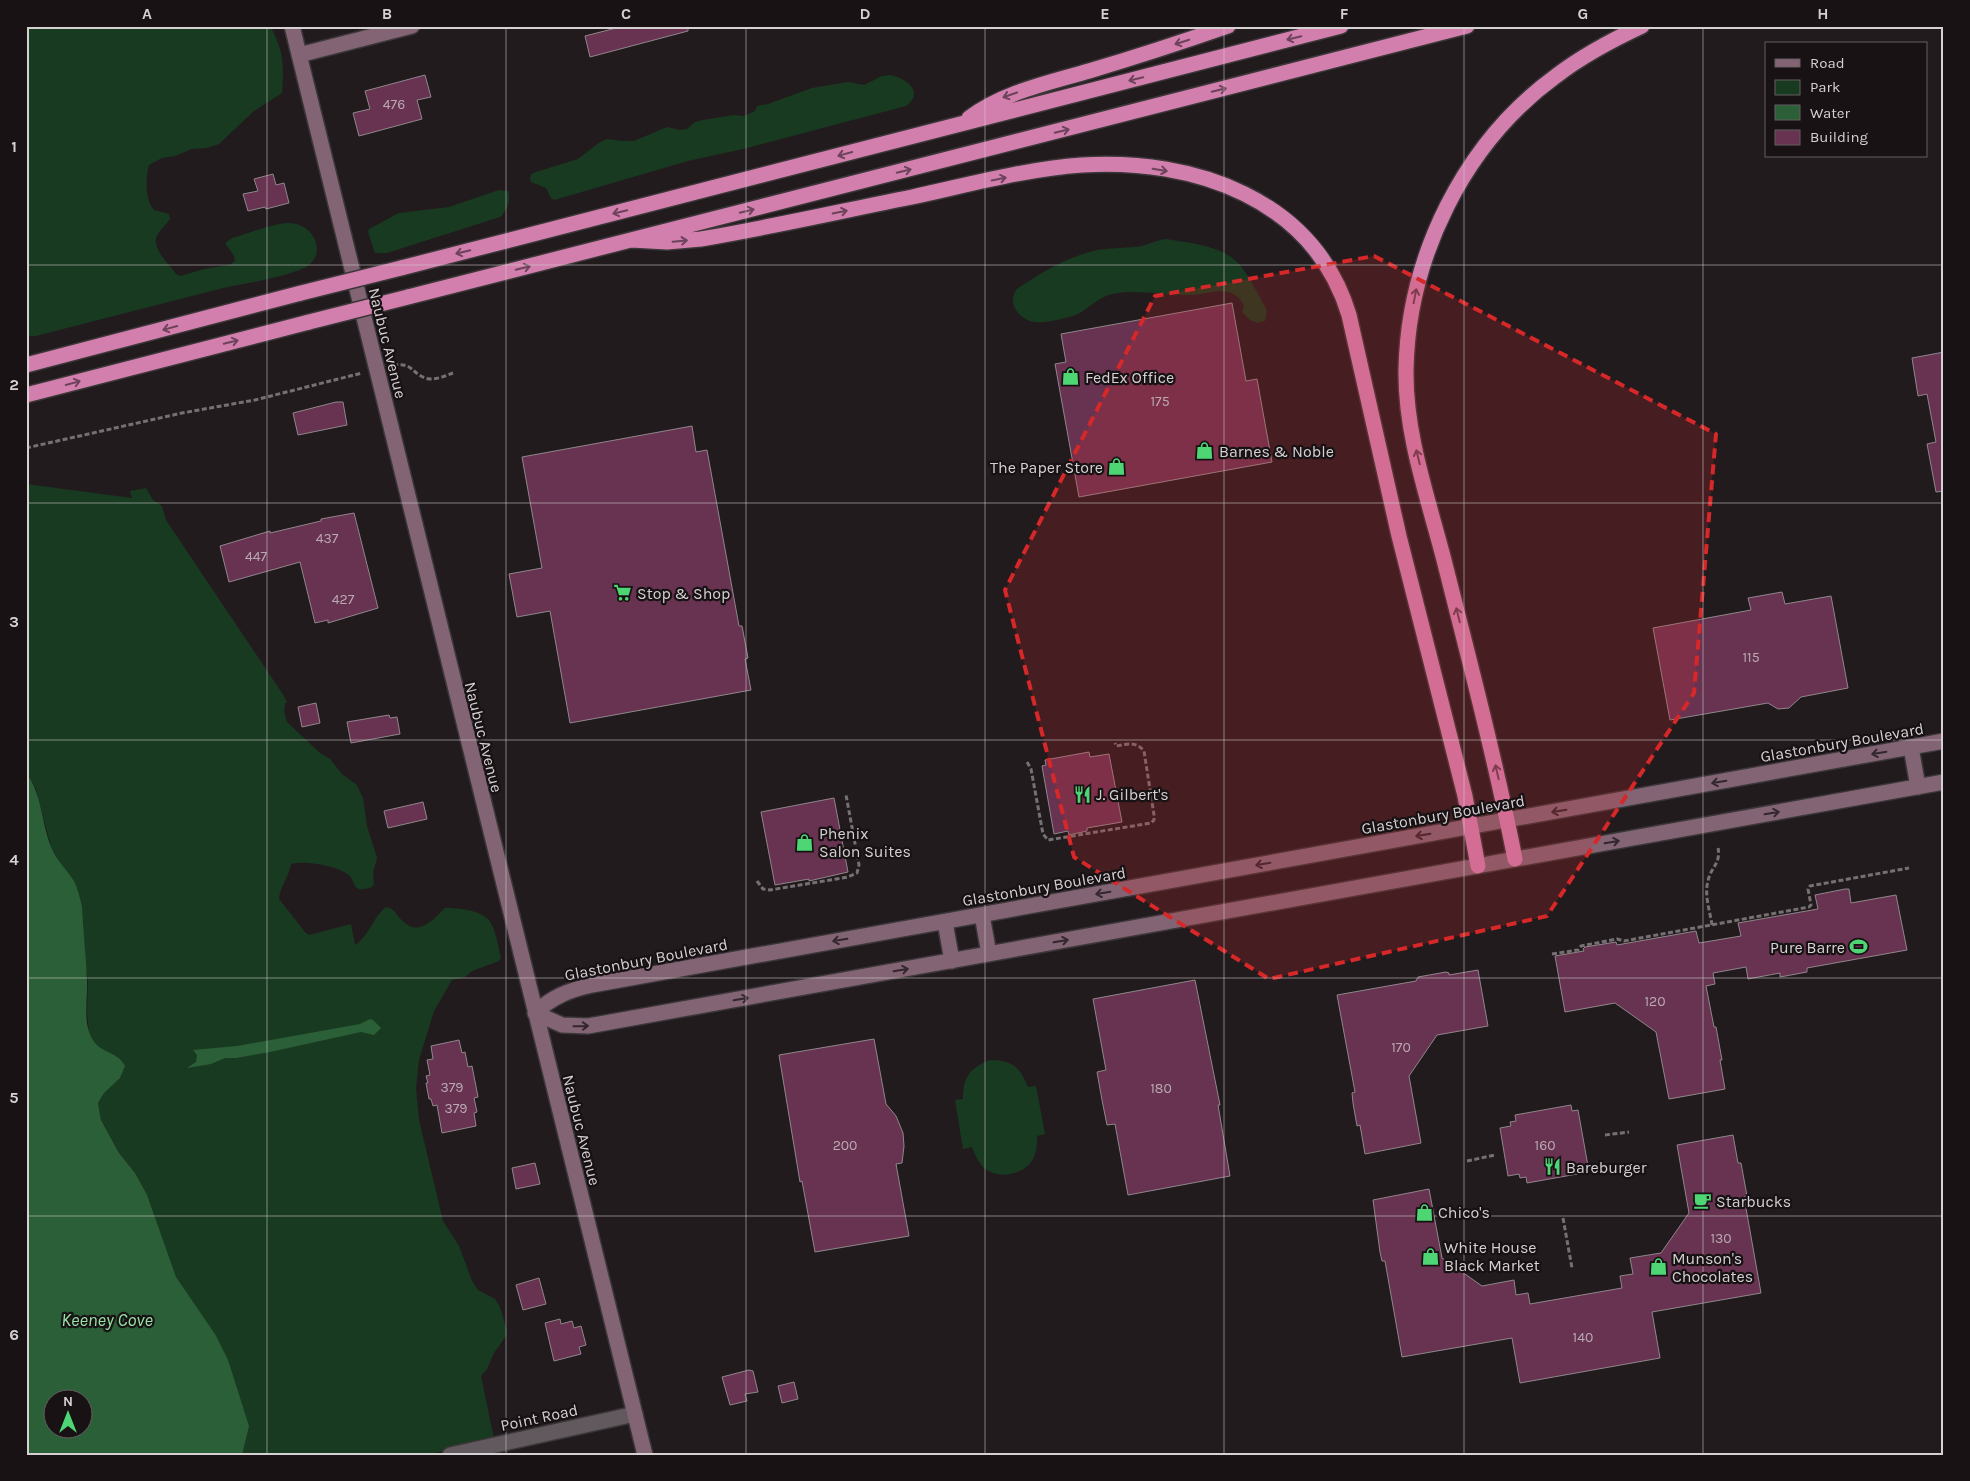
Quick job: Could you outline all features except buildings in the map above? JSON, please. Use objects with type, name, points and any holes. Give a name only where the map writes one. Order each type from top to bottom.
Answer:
[{"type":"highway","points":[[960,124],[985,107],[1008,95],[1140,56],[1228,26]]},
{"type":"highway","points":[[26,365],[1341,26]]},
{"type":"highway","points":[[26,395],[1467,26]]},
{"type":"highway","points":[[1515,859],[1488,733],[1411,423],[1406,370],[1411,319],[1418,283],[1434,235],[1461,181],[1490,140],[1520,106],[1555,76],[1606,44],[1642,26]]},
{"type":"highway","points":[[632,240],[667,242],[710,237],[1016,176],[1082,165],[1132,166],[1187,174],[1235,189],[1270,207],[1292,224],[1316,249],[1335,278],[1346,305],[1399,536],[1471,827],[1478,866]]},
{"type":"main road","name":"Naubuc Avenue","points":[[292,26],[645,1455]]},
{"type":"main road","points":[[299,55],[412,26]]},
{"type":"main road","name":"Glastonbury Boulevard","points":[[535,1013],[557,996],[580,988],[1944,741]]},
{"type":"main road","points":[[1911,747],[1918,787]]},
{"type":"main road","points":[[535,1013],[562,1025],[588,1026],[1944,782]]},
{"type":"main road","points":[[982,915],[989,954]]},
{"type":"main road","points":[[945,922],[952,961]]},
{"type":"street","name":"Point Road","points":[[450,1455],[635,1414]]},
{"type":"path","points":[[26,448],[182,413],[255,400],[394,365],[411,367],[426,378],[436,379],[453,373]]},
{"type":"path","points":[[1027,762],[1031,769],[1044,834],[1048,840],[1151,823],[1154,820],[1154,815],[1144,751],[1140,746],[1134,744],[1116,746],[1114,745],[1115,743]]},
{"type":"path","points":[[758,881],[763,889],[770,890],[857,874],[858,865],[846,795]]},
{"type":"path","points":[[1712,925],[1707,887],[1711,872],[1719,861],[1718,847]]},
{"type":"path","points":[[1552,954],[1617,940],[1624,941],[1809,907],[1811,905],[1808,889],[1810,886],[1909,868]]},
{"type":"path","points":[[1605,1135],[1629,1132]]},
{"type":"path","points":[[1467,1160],[1495,1156]]},
{"type":"path","points":[[1563,1218],[1572,1268]]},
{"type":"highlighted area","points":[[1374,256],[1716,434],[1694,693],[1547,916],[1269,979],[1074,857],[1005,590],[1155,296]]},
{"type":"green space","points":[[26,26],[270,26],[278,43],[282,58],[282,93],[254,111],[219,144],[207,148],[192,149],[175,156],[162,158],[149,165],[146,182],[147,195],[154,210],[169,214],[170,219],[158,234],[156,244],[163,258],[176,274],[180,276],[204,269],[229,265],[235,261],[234,256],[225,243],[232,238],[287,223],[304,227],[315,239],[316,255],[309,265],[275,278],[223,288],[36,336],[26,336]]},
{"type":"green space","points":[[890,75],[907,82],[914,91],[914,96],[906,106],[743,149],[688,161],[554,200],[546,188],[531,182],[530,179],[531,174],[578,159],[600,142],[607,139],[634,141],[667,127],[680,130],[687,129],[695,122],[703,120],[734,115],[744,116],[755,111],[757,106],[768,104],[812,88],[848,82],[864,85],[882,76]]},
{"type":"green space","points":[[499,190],[508,191],[509,198],[506,209],[500,217],[387,253],[375,253],[368,232],[369,229],[399,213],[449,207]]},
{"type":"green space","points":[[1166,239],[1204,246],[1223,252],[1231,257],[1246,274],[1267,310],[1265,321],[1258,323],[1250,320],[1242,312],[1244,306],[1237,297],[1220,291],[1190,295],[1123,292],[1107,295],[1076,315],[1044,322],[1029,321],[1016,310],[1013,300],[1017,289],[1065,261],[1097,250],[1140,246]]},
{"type":"green space","points":[[26,484],[132,498],[130,491],[146,488],[153,500],[162,506],[166,520],[284,696],[287,703],[285,703],[284,711],[287,722],[320,753],[330,759],[342,774],[357,785],[363,798],[367,826],[377,858],[373,873],[374,884],[372,887],[358,889],[349,875],[337,869],[313,863],[291,864],[279,899],[305,932],[309,935],[351,924],[355,945],[364,937],[386,907],[392,909],[401,920],[415,928],[426,924],[445,908],[479,913],[488,919],[493,927],[501,958],[499,961],[472,971],[465,977],[452,980],[434,1011],[419,1060],[416,1088],[419,1120],[443,1221],[459,1246],[472,1281],[478,1290],[495,1299],[500,1307],[507,1331],[487,1369],[481,1376],[494,1439],[427,1455],[198,1455],[153,1213],[135,1173],[119,1153],[101,1120],[98,1103],[104,1093],[89,1034],[87,1011],[88,981],[73,880],[61,865],[51,847],[36,789],[26,773]]},
{"type":"green space","points":[[990,1060],[1010,1063],[1022,1074],[1028,1087],[1036,1086],[1045,1134],[1037,1136],[1035,1153],[1029,1164],[1024,1169],[1011,1174],[1004,1175],[990,1172],[980,1163],[972,1147],[963,1149],[955,1100],[963,1099],[964,1085],[969,1074],[977,1066]]},
{"type":"water","name":"Keeney Cove","points":[[26,773],[36,791],[52,849],[78,890],[82,907],[87,971],[86,1011],[90,1033],[100,1048],[118,1058],[125,1066],[120,1078],[104,1093],[98,1103],[101,1120],[119,1153],[135,1173],[147,1195],[176,1277],[215,1334],[228,1360],[249,1426],[242,1455],[26,1455]]},
{"type":"water","points":[[370,1019],[381,1028],[374,1035],[361,1032],[270,1052],[225,1058],[211,1064],[187,1068],[196,1062],[197,1055],[193,1050],[237,1046],[360,1024]]},
{"type":"place","name":"FedEx Office","points":[[1071,377]]},
{"type":"place","name":"Barnes & Noble","points":[[1205,451]]},
{"type":"place","name":"The Paper Store","points":[[1117,467]]},
{"type":"place","name":"Stop & Shop","points":[[623,593]]},
{"type":"place","name":"J. Gilbert's","points":[[1082,794]]},
{"type":"place","name":"Phenix Salon Suites","points":[[805,842]]},
{"type":"place","name":"Pure Barre","points":[[1859,947]]},
{"type":"place","name":"Bareburger","points":[[1552,1167]]},
{"type":"place","name":"Starbucks","points":[[1702,1201]]},
{"type":"place","name":"Chico's","points":[[1424,1212]]},
{"type":"place","name":"White House Black Market","points":[[1430,1256]]},
{"type":"place","name":"Munson's Chocolates","points":[[1658,1267]]}]
